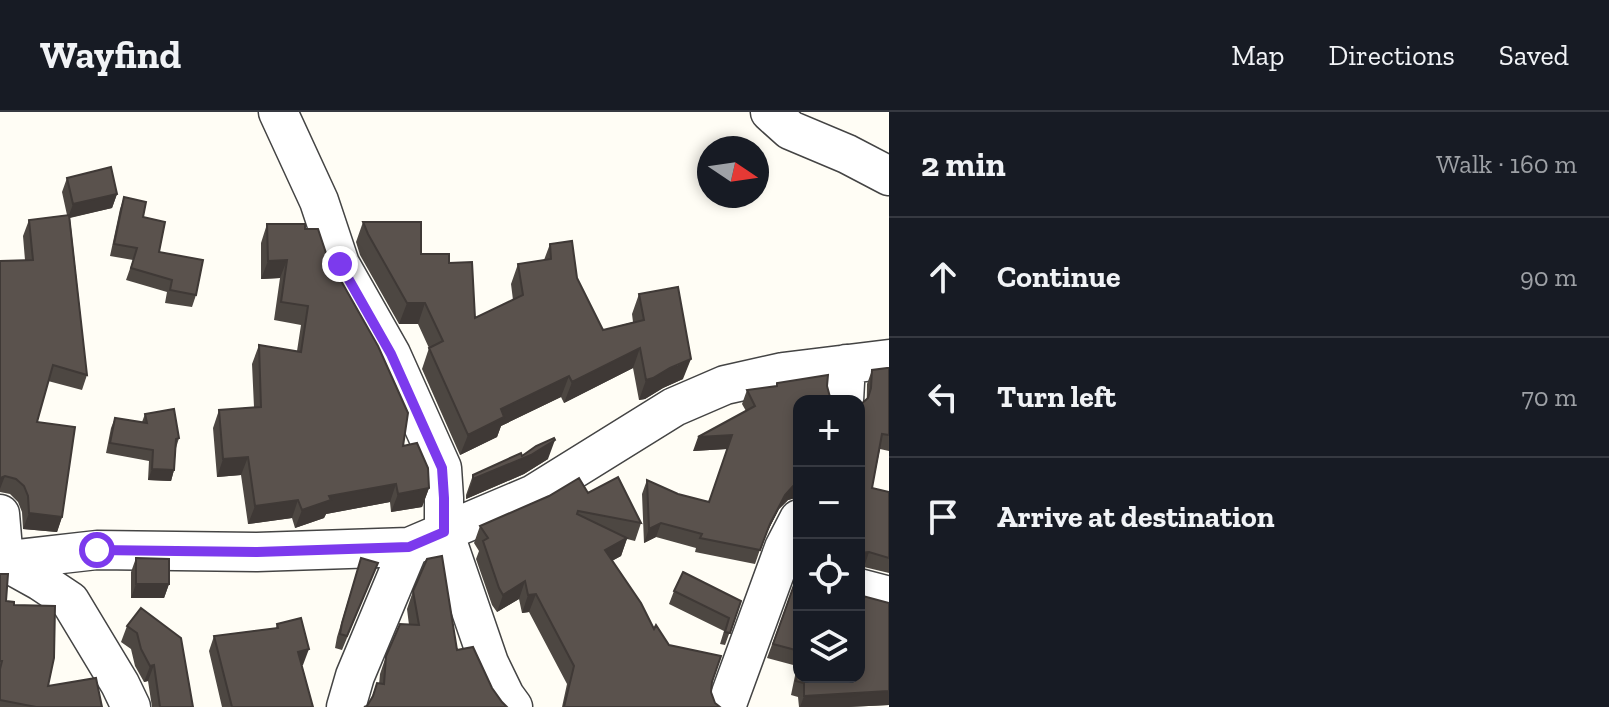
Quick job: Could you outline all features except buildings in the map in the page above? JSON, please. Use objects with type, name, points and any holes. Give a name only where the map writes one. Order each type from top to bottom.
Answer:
[{"type":"street","points":[[278,112],[319,201],[340,264],[391,354],[442,468],[444,532],[489,663],[513,707]]},
{"type":"street","points":[[770,112],[790,130],[889,176]]},
{"type":"street","points":[[2,561],[97,550],[257,552],[409,547],[534,494],[674,407],[725,385],[783,372],[889,359]]},
{"type":"street","points":[[844,395],[846,364]]},
{"type":"street","points":[[0,514],[2,561]]},
{"type":"street","points":[[726,707],[788,570],[784,548],[793,531]]},
{"type":"street","points":[[346,707],[355,676],[409,547]]},
{"type":"street","points":[[2,561],[70,601],[131,707]]},
{"type":"street","points":[[865,590],[889,596]]},
{"type":"route","points":[[97,550],[257,552],[409,547],[444,532],[442,468],[391,354],[340,264]]}]
